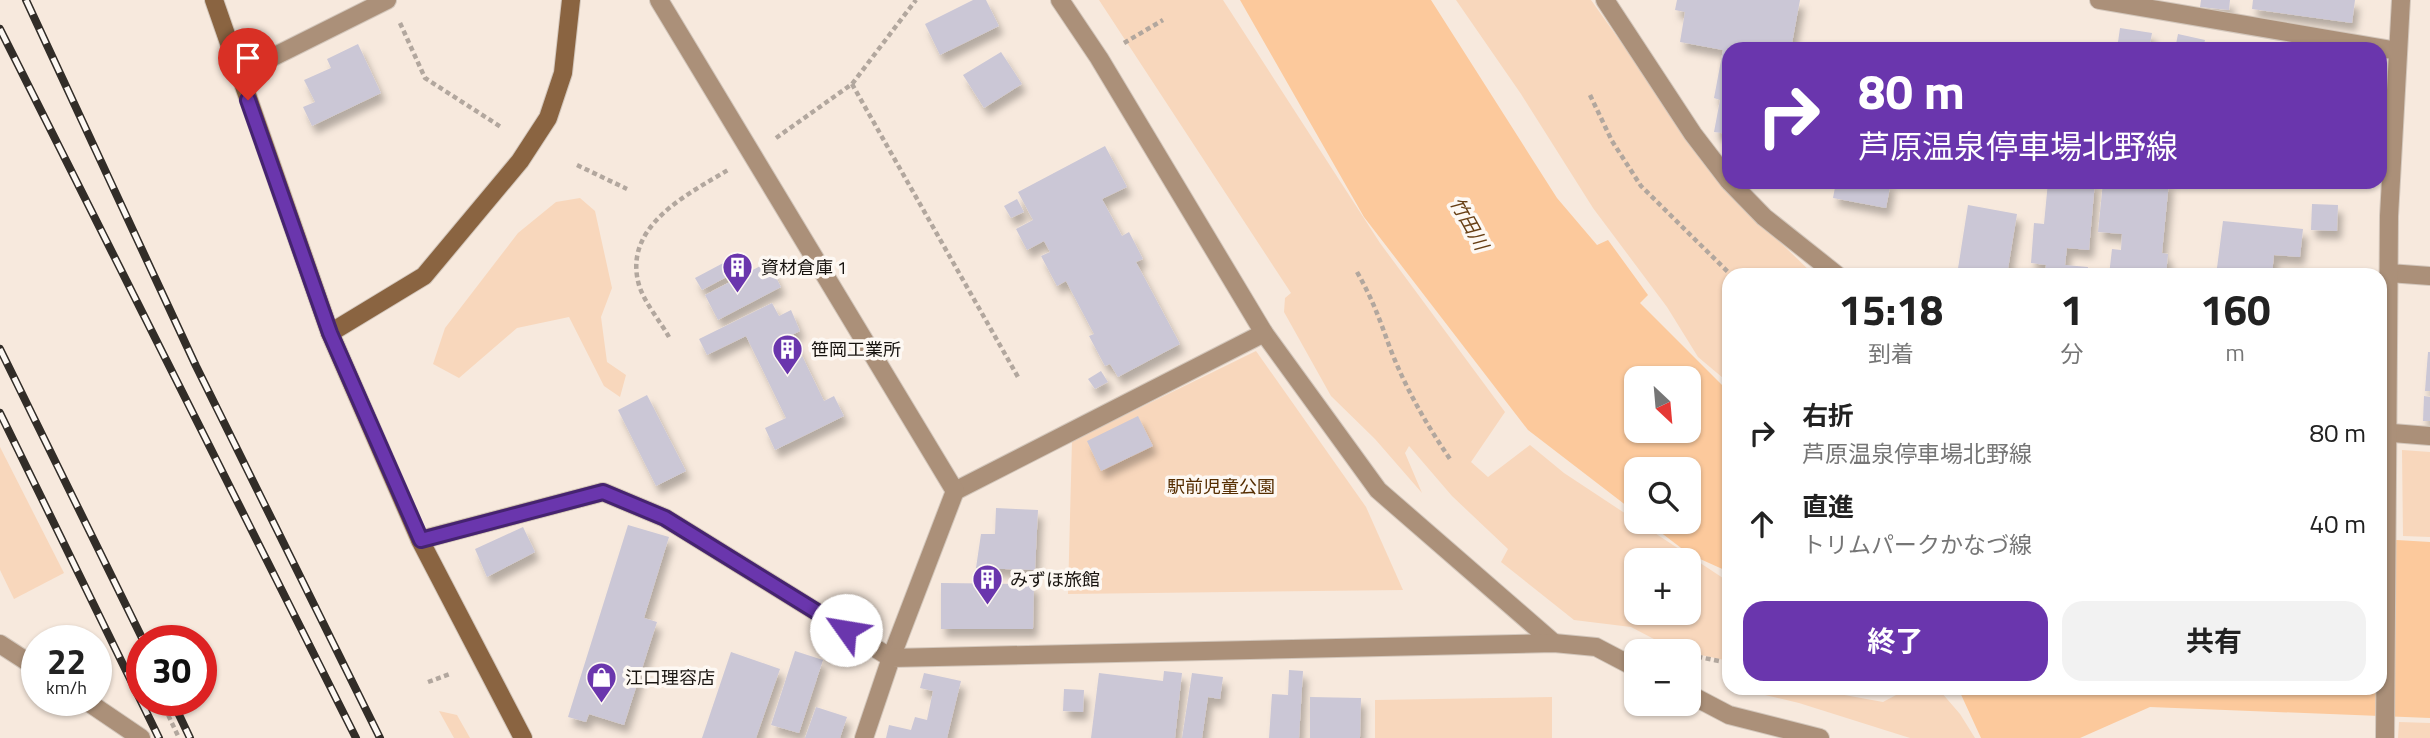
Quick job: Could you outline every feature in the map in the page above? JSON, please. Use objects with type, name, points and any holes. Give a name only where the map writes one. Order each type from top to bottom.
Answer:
[{"type":"main road","points":[[214,0],[330,333],[421,540],[523,738]]},
{"type":"main road","points":[[330,333],[424,275],[520,161],[548,118],[563,73],[571,0]]},
{"type":"street","points":[[659,0],[955,491]]},
{"type":"street","points":[[1060,0],[1099,58],[1264,333],[1378,490],[1554,643]]},
{"type":"street","points":[[1605,0],[1693,134],[1722,171]]},
{"type":"street","points":[[2099,0],[2345,42]]},
{"type":"street","points":[[2387,326],[2401,0]]},
{"type":"street","points":[[239,74],[391,6]]},
{"type":"street","points":[[2387,49],[2398,51]]},
{"type":"street","points":[[1738,189],[1764,217],[1828,268]]},
{"type":"street","points":[[2389,273],[2430,276]]},
{"type":"street","points":[[864,738],[891,658],[955,491],[1264,333]]},
{"type":"street","points":[[2387,432],[2430,436]]},
{"type":"street","points":[[421,540],[603,492],[665,518],[891,658],[1554,643],[1596,647],[1624,662]]},
{"type":"street","points":[[0,644],[21,658]]},
{"type":"street","points":[[2385,695],[2385,738]]},
{"type":"street","points":[[1701,700],[1730,715],[1820,738]]},
{"type":"street","points":[[109,716],[141,738]]},
{"type":"path","points":[[391,6],[425,78],[501,127]]},
{"type":"path","points":[[1099,58],[1163,20]]},
{"type":"path","points":[[852,84],[1018,377]]},
{"type":"path","points":[[1590,95],[1612,141],[1640,186],[1724,268]]},
{"type":"path","points":[[577,165],[626,189]]},
{"type":"path","points":[[1357,272],[1377,307],[1390,348],[1408,388],[1450,459]]},
{"type":"path","points":[[1701,657],[1722,662]]},
{"type":"path","points":[[428,682],[450,674]]},
{"type":"path","points":[[169,716],[179,738]]},
{"type":"green space","points":[[1099,0],[1223,0],[1380,243],[1505,412],[1471,462],[1488,477],[1530,445],[1564,473],[1624,513],[1624,534],[1656,534],[1678,548],[1624,548],[1624,625],[1701,625],[1701,564],[1722,577],[1722,660],[1701,655],[1701,639],[1654,639],[1631,627],[1574,620],[1501,562],[1508,549],[1452,496],[1409,446],[1405,453],[1422,493],[1375,439],[1331,396],[1284,312],[1285,298],[1291,293]]},
{"type":"green space","points":[[1456,0],[1591,0],[1722,185],[1722,189],[1807,268],[1722,268],[1722,377],[1698,357],[1667,307],[1593,208],[1521,94]]},
{"type":"green space","points":[[580,198],[595,211],[612,288],[601,317],[607,362],[626,375],[620,397],[604,386],[569,317],[517,328],[459,378],[433,364],[445,328],[518,233],[556,202]]},
{"type":"green space","name":"駅前児童公園","points":[[1256,351],[1366,507],[1403,590],[1068,594],[1072,441]]},
{"type":"green space","points":[[0,447],[64,573],[14,599],[0,570]]},
{"type":"green space","points":[[2402,450],[2430,452],[2430,537],[2403,536]]},
{"type":"green space","points":[[1765,695],[1844,695],[1883,702],[1896,695],[1944,695],[1975,738],[1910,738]]},
{"type":"green space","points":[[1552,697],[1552,738],[1375,738],[1375,700]]},
{"type":"green space","points":[[439,711],[457,715],[470,738],[454,738]]},
{"type":"green space","points":[[2399,722],[2430,723],[2430,738],[2398,738]]},
{"type":"water","name":"竹田川","points":[[1240,0],[1431,0],[1557,198],[1597,245],[1608,240],[1648,295],[1640,303],[1722,385],[1722,569],[1701,559],[1701,548],[1681,548],[1663,534],[1701,534],[1701,457],[1624,457],[1624,504],[1528,430],[1364,217]]},
{"type":"water","points":[[2387,539],[2430,542],[2430,718],[2150,707],[2080,738],[1981,738],[1961,695],[2387,695]]},
{"type":"building","points":[[973,0],[986,0],[999,26],[940,55],[925,24]]},
{"type":"building","points":[[1677,0],[1800,0],[1792,42],[1722,42],[1722,50],[1680,42],[1685,12],[1675,10]]},
{"type":"building","points":[[2201,0],[2230,0],[2229,10],[2200,7]]},
{"type":"building","points":[[2253,0],[2355,0],[2352,23],[2252,9]]},
{"type":"building","points":[[2120,28],[2152,33],[2150,42],[2118,42]]},
{"type":"building","points":[[2178,34],[2205,40],[2205,42],[2176,42]]},
{"type":"building","points":[[358,44],[381,93],[312,126],[303,107],[315,102],[304,80],[331,68],[327,59]]},
{"type":"building","points":[[1001,52],[1022,84],[984,108],[963,75]]},
{"type":"building","points":[[1722,55],[1722,133],[1714,132],[1720,100],[1714,98]]},
{"type":"building","points":[[1105,146],[1127,187],[1102,199],[1122,236],[1129,232],[1143,259],[1136,262],[1180,344],[1118,377],[1110,364],[1105,366],[1089,336],[1094,334],[1066,281],[1057,286],[1041,256],[1050,252],[1044,241],[1027,250],[1016,229],[1033,220],[1018,192]]},
{"type":"building","points":[[1835,189],[1890,189],[1886,208],[1833,198]]},
{"type":"building","points":[[2047,189],[2094,189],[2089,250],[2067,248],[2065,265],[2088,268],[2046,268],[2046,265],[2031,263],[2034,223],[2044,224]]},
{"type":"building","points":[[2102,189],[2168,189],[2162,253],[2168,254],[2167,268],[2110,268],[2112,249],[2121,250],[2122,234],[2098,232]]},
{"type":"building","points":[[1017,199],[1024,212],[1011,218],[1004,206]]},
{"type":"building","points":[[2312,204],[2338,205],[2337,231],[2311,230]]},
{"type":"building","points":[[1968,205],[2017,214],[2008,268],[1958,268]]},
{"type":"building","points":[[2223,221],[2303,229],[2300,257],[2274,255],[2273,268],[2217,268]]},
{"type":"building","points":[[727,261],[734,273],[702,290],[695,278]]},
{"type":"building","name":"資材倉庫 1","points":[[768,262],[781,287],[718,320],[705,295]]},
{"type":"building","name":"笹岡工業所","points":[[772,303],[779,316],[791,310],[800,331],[792,335],[824,401],[834,396],[844,416],[775,450],[765,428],[786,418],[746,336],[707,355],[699,339]]},
{"type":"building","points":[[2428,352],[2430,391],[2425,391]]},
{"type":"building","points":[[1101,371],[1108,382],[1095,389],[1088,379]]},
{"type":"building","points":[[647,395],[686,471],[656,486],[618,410]]},
{"type":"building","points":[[2424,396],[2430,397],[2430,421],[2423,421]]},
{"type":"building","points":[[1138,416],[1153,446],[1101,471],[1087,441]]},
{"type":"building","points":[[996,508],[1038,510],[1035,570],[976,568],[981,534],[995,534]]},
{"type":"building","points":[[628,525],[669,537],[644,618],[657,622],[624,725],[589,714],[586,722],[568,717]]},
{"type":"building","points":[[523,527],[535,552],[487,577],[475,549]]},
{"type":"building","name":"みずほ旅館","points":[[941,583],[1034,584],[1033,629],[941,629]]},
{"type":"building","points":[[795,651],[823,660],[799,733],[771,725]]},
{"type":"building","points":[[731,652],[780,669],[756,738],[702,738]]},
{"type":"building","points":[[1289,670],[1303,671],[1299,738],[1269,738],[1272,694],[1288,695]]},
{"type":"building","points":[[1164,671],[1182,673],[1175,738],[1091,738],[1099,673],[1163,681]]},
{"type":"building","points":[[924,673],[961,681],[947,738],[886,738],[889,725],[911,730],[915,717],[927,720],[933,691],[920,688]]},
{"type":"building","points":[[1192,673],[1223,677],[1220,699],[1208,697],[1202,738],[1182,738]]},
{"type":"building","points":[[1064,689],[1084,690],[1083,712],[1063,711]]},
{"type":"building","points":[[1310,697],[1361,698],[1360,738],[1310,738]]},
{"type":"building","points":[[816,707],[847,717],[840,738],[805,738]]},
{"type":"railway","points":[[26,0],[196,366],[380,738]]},
{"type":"railway","points":[[0,29],[356,738]]},
{"type":"railway","points":[[0,349],[136,625]]},
{"type":"railway","points":[[0,413],[159,738]]},
{"type":"railway","points":[[180,716],[190,738]]},
{"type":"place","name":"資材倉庫 1","points":[[738,294]]},
{"type":"place","name":"笹岡工業所","points":[[788,376]]},
{"type":"place","name":"みずほ旅館","points":[[987,606]]},
{"type":"place","name":"江口理容店","points":[[602,704]]},
{"type":"route","points":[[248,100],[330,333],[421,540],[603,492],[665,518],[846,630]]}]
